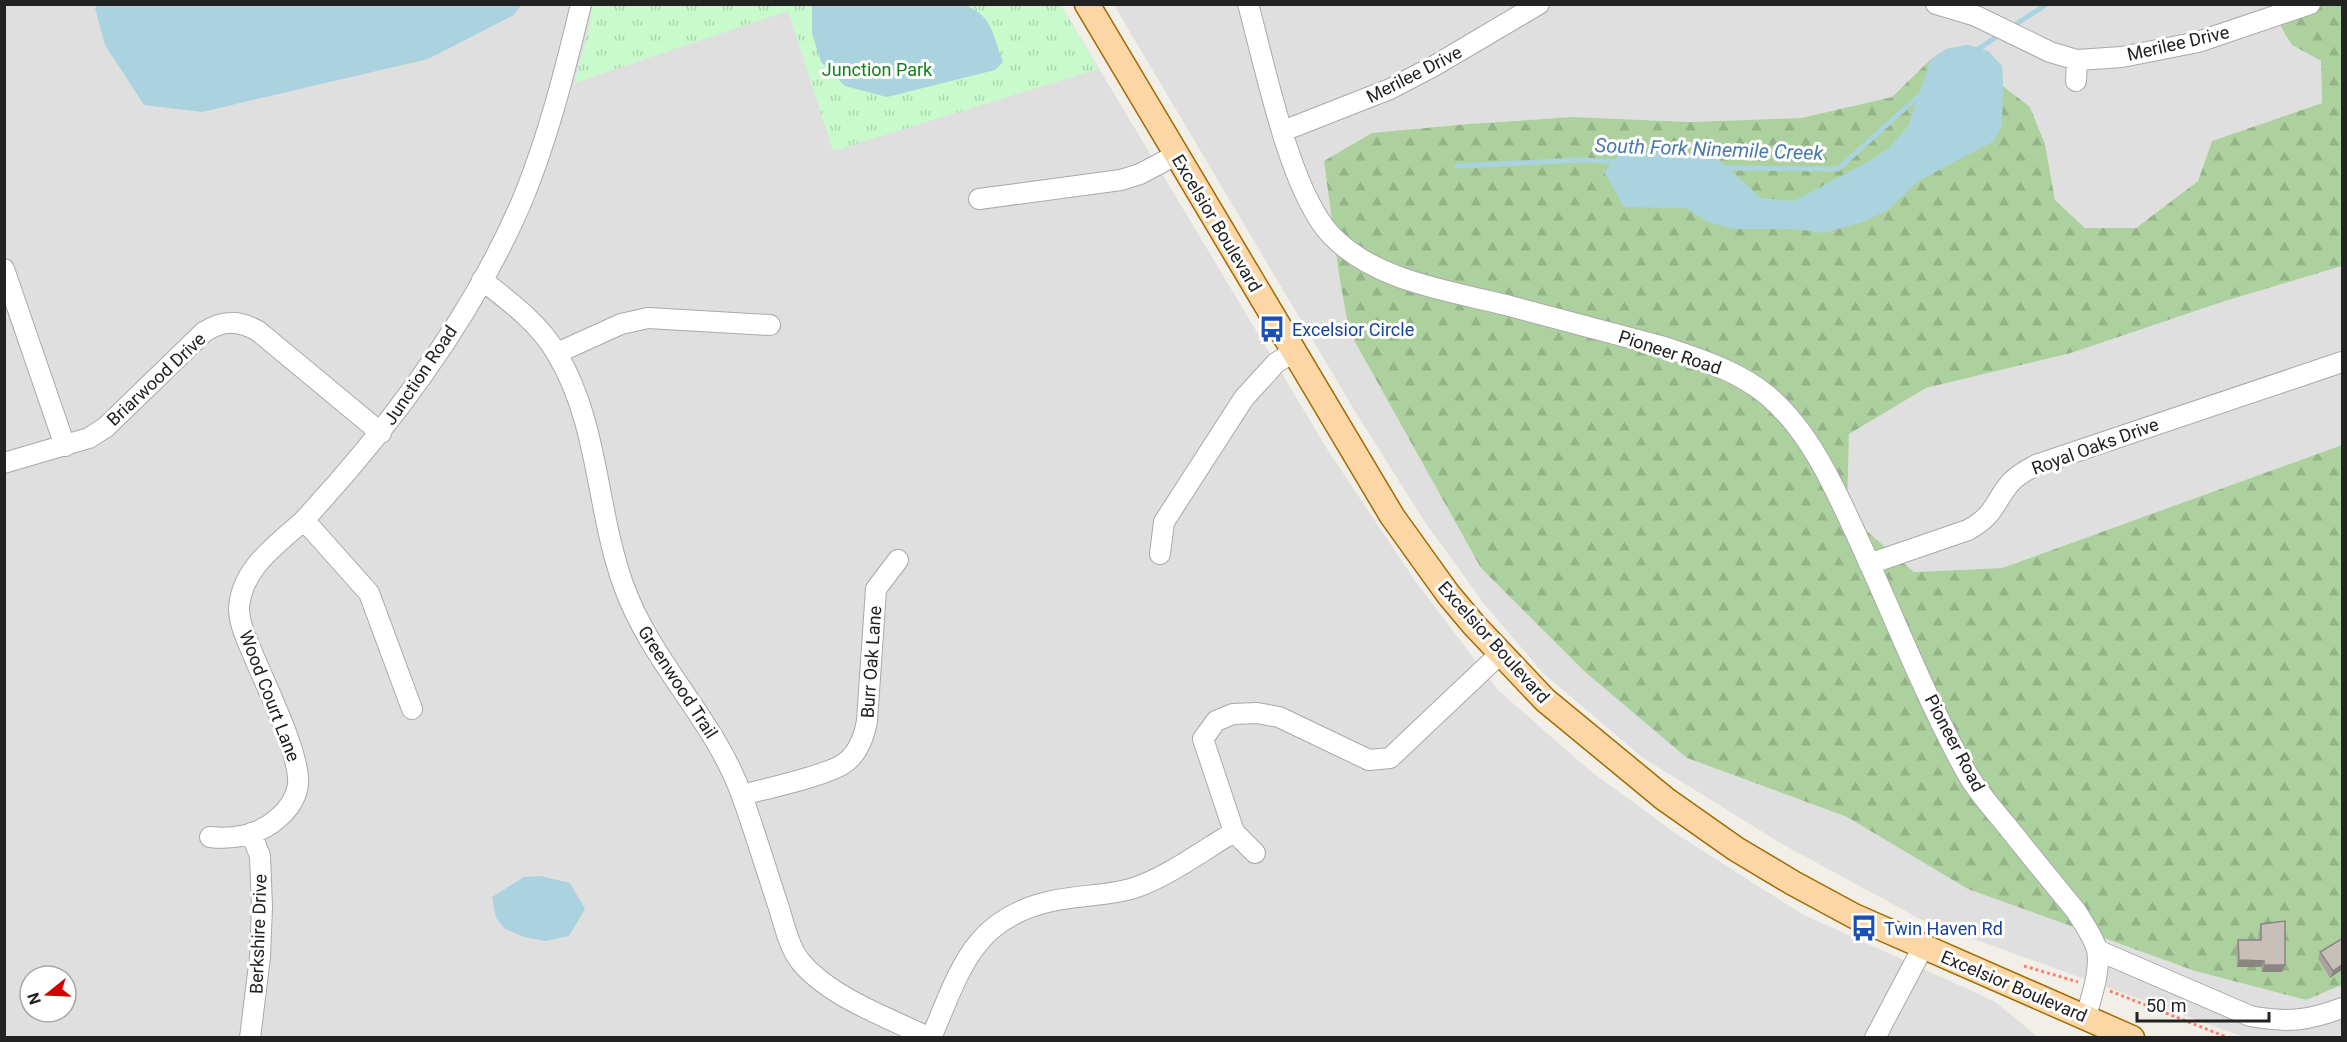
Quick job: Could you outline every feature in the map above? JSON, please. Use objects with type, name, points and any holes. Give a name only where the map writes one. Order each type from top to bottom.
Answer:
[{"type":"main road","name":"Excelsior Boulevard","points":[[1087,4],[1392,516],[1422,561],[1474,625],[1545,700],[1665,799],[1727,843],[1793,884],[1854,916],[2132,1038]]},
{"type":"street","name":"Junction Road","points":[[304,520],[381,433],[406,401],[496,256],[522,201],[543,144],[581,4]]},
{"type":"street","name":"Pioneer Road","points":[[1248,4],[1295,169],[1310,203],[1330,234],[1357,257],[1401,278],[1665,347],[1706,361],[1742,378],[1767,395],[1787,416],[1811,449],[1847,514],[1946,734],[1966,771],[1983,796],[2076,911],[2097,950]]},
{"type":"street","name":"Merilee Drive","points":[[1283,131],[1390,89],[1434,66],[1539,4]]},
{"type":"street","name":"Merilee Drive","points":[[1936,4],[1976,16],[2050,52],[2077,60],[2122,57],[2198,42],[2310,4]]},
{"type":"street","points":[[2076,81],[2077,60]]},
{"type":"street","points":[[979,199],[1121,180],[1140,174],[1176,155]]},
{"type":"street","points":[[4,269],[65,446]]},
{"type":"street","name":"Greenwood Trail","points":[[482,280],[515,306],[557,353],[580,400],[609,533],[623,583],[643,630],[670,675],[714,737],[742,795],[788,937],[800,960],[818,978],[844,996],[931,1038]]},
{"type":"street","points":[[557,353],[621,324],[648,318],[770,325]]},
{"type":"street","name":"Briarwood Drive","points":[[4,463],[89,438],[106,427],[204,332],[216,325],[231,322],[245,324],[258,331],[381,433]]},
{"type":"street","points":[[1160,554],[1164,522],[1244,398],[1276,363],[1293,352]]},
{"type":"street","name":"Royal Oaks Drive","points":[[1869,564],[1968,530],[1983,522],[1994,510],[2011,483],[2036,465],[2343,362]]},
{"type":"street","points":[[304,520],[369,592],[412,710]]},
{"type":"street","name":"Wood Court Lane","points":[[210,837],[229,840],[268,827],[284,814],[296,795],[297,761],[245,635],[239,610],[242,588],[253,567],[304,520]]},
{"type":"street","name":"Burr Oak Lane","points":[[742,795],[830,770],[845,764],[856,752],[864,737],[867,721],[876,589],[897,560]]},
{"type":"street","points":[[1255,853],[1234,832],[1203,739],[1216,721],[1233,714],[1257,713],[1279,717],[1369,760],[1390,758],[1501,653]]},
{"type":"street","points":[[931,1038],[962,967],[978,942],[998,922],[1024,908],[1134,888],[1154,880],[1234,832]]},
{"type":"street","name":"Berkshire Drive","points":[[250,833],[260,856],[262,907],[260,957],[250,1038]]},
{"type":"street","points":[[1875,1038],[1923,947]]},
{"type":"street","points":[[2086,1017],[2094,986],[2097,950],[2250,1016],[2298,1021],[2343,1008]]},
{"type":"path","points":[[2018,964],[2094,986],[2229,1038]]},
{"type":"shaded area","points":[[5,4],[1061,5],[1327,449],[1416,582],[1498,690],[1589,770],[1678,835],[1802,914],[1994,1001],[2038,1037],[5,1038]]},
{"type":"shaded area","points":[[1114,5],[2268,5],[2292,45],[2321,61],[2322,103],[2212,141],[2198,181],[2136,228],[2085,228],[2055,200],[2045,144],[2030,107],[2003,86],[2001,66],[1946,49],[1931,59],[1892,97],[1801,118],[1690,122],[1573,117],[1469,124],[1324,161],[1349,331],[1687,758],[1847,817],[1969,889],[2195,971],[2306,1000],[2342,985],[2342,1037],[2244,1037],[1922,920],[1782,844],[1643,758],[1543,673],[1485,605],[1424,521],[1353,408]]},
{"type":"shaded area","points":[[2342,266],[2342,445],[2002,568],[1914,572],[1847,515],[1849,434],[1926,388],[2071,353],[2225,301]]},
{"type":"green space","name":"Junction Park","points":[[593,4],[1061,5],[1098,69],[833,151],[788,11],[574,83],[587,37]]},
{"type":"green space","points":[[2268,5],[2342,5],[2342,266],[2225,301],[2071,353],[1926,388],[1849,434],[1847,514],[1914,572],[2002,568],[2342,445],[2342,985],[2306,1000],[2195,971],[1968,889],[1847,817],[1687,758],[1584,671],[1481,568],[1349,331],[1324,161],[1372,133],[1469,124],[1573,117],[1690,122],[1801,118],[1892,97],[1931,59],[1946,49],[1968,45],[1988,51],[2002,66],[2003,86],[2030,107],[2045,144],[2055,200],[2085,228],[2136,228],[2198,181],[2212,141],[2322,103],[2321,61],[2292,45]]},
{"type":"water","points":[[97,4],[521,5],[514,15],[428,59],[202,112],[144,105],[105,45],[95,8]]},
{"type":"water","points":[[812,5],[965,5],[987,21],[1003,62],[995,70],[887,97],[845,86],[821,62],[812,33]]},
{"type":"water","points":[[1968,45],[1988,51],[2002,66],[2002,125],[1994,141],[1920,180],[1888,210],[1863,222],[1823,233],[1796,229],[1733,229],[1705,221],[1686,208],[1624,207],[1604,172],[1620,154],[1655,152],[1715,156],[1761,198],[1794,201],[1866,163],[1889,148],[1908,126],[1931,59],[1946,49]]},
{"type":"water","points":[[541,876],[570,883],[585,909],[569,936],[545,941],[524,937],[505,929],[496,918],[492,897],[524,877]]},
{"type":"building","points":[[2285,921],[2285,965],[2264,965],[2264,961],[2239,960],[2238,940],[2261,940],[2261,924]]},
{"type":"building","points":[[2343,938],[2343,964],[2333,971],[2320,952]]},
{"type":"waterway","name":"South Fork Ninemile Creek","points":[[2010,28],[2047,4]]},
{"type":"waterway","name":"South Fork Ninemile Creek","points":[[1975,51],[2002,33]]},
{"type":"waterway","name":"South Fork Ninemile Creek","points":[[1725,168],[1838,169],[1923,92]]},
{"type":"waterway","name":"South Fork Ninemile Creek","points":[[1457,166],[1581,160],[1620,162]]},
{"type":"place","name":"Excelsior Circle","points":[[1272,329]]},
{"type":"place","name":"Twin Haven Rd","points":[[1864,928]]}]
